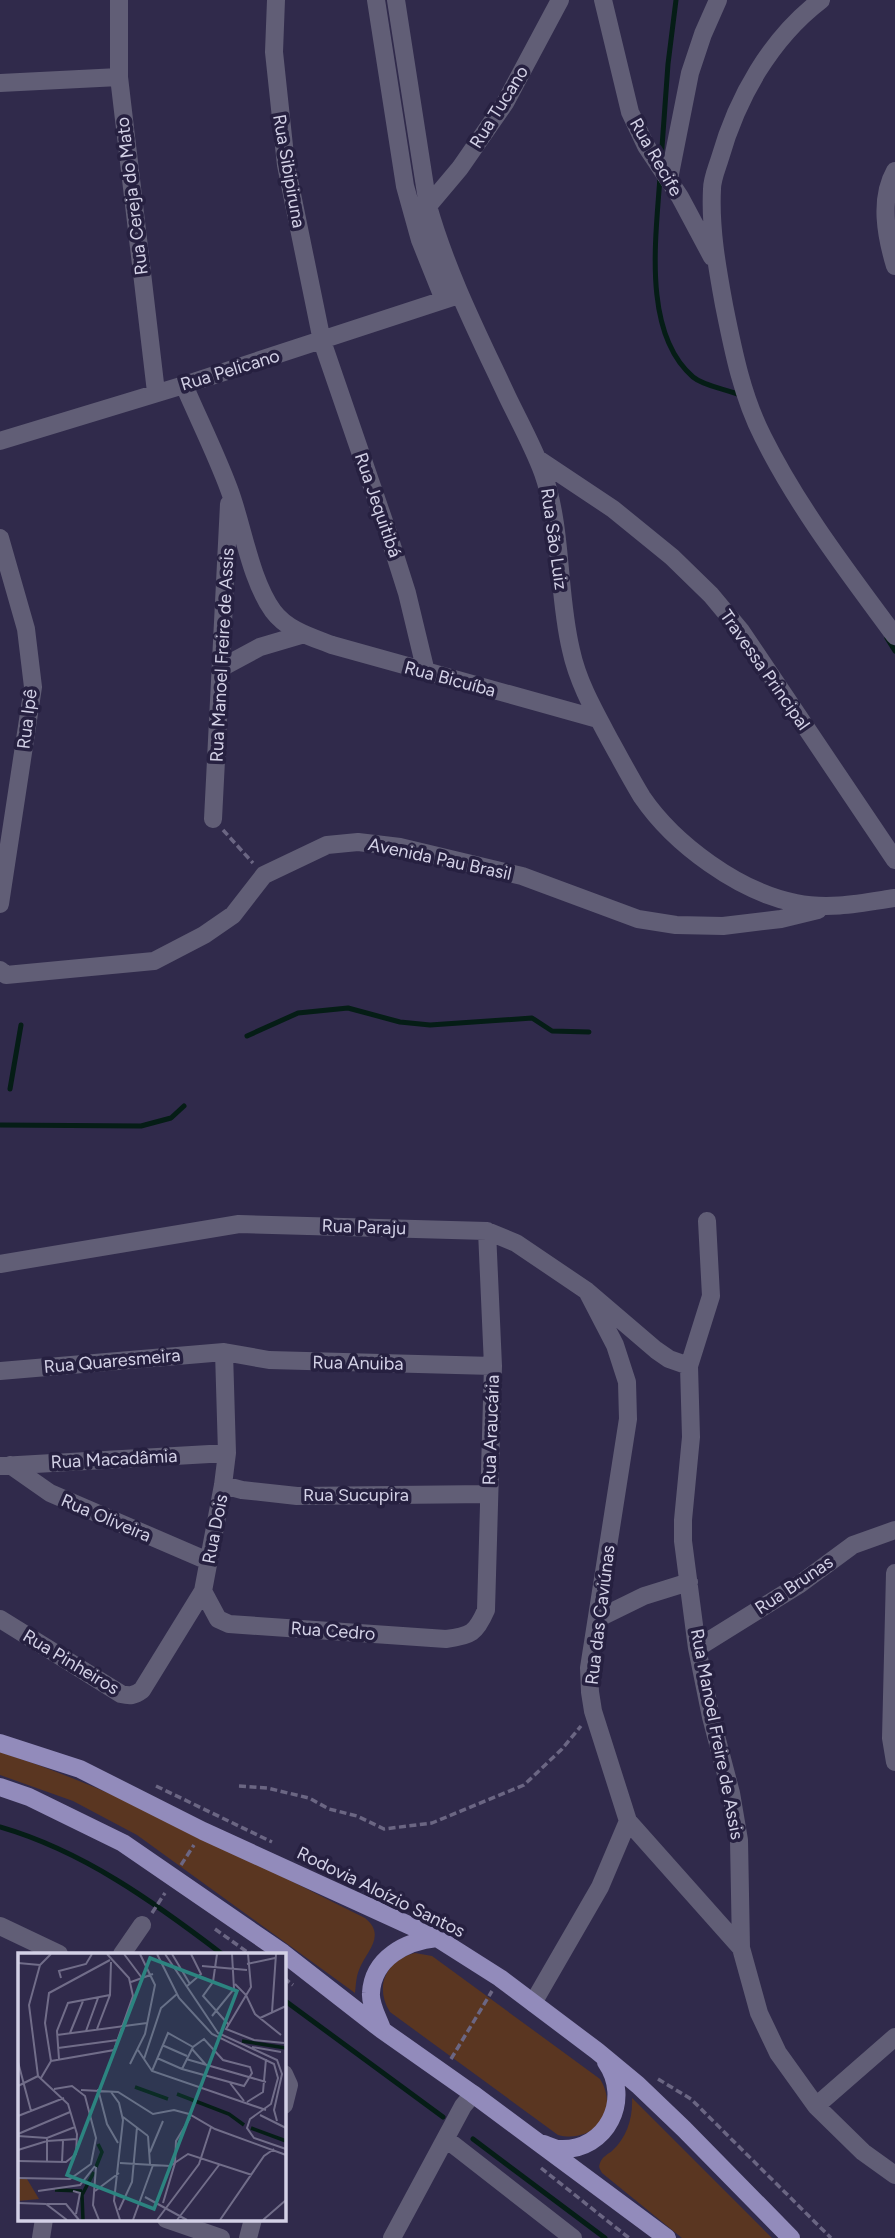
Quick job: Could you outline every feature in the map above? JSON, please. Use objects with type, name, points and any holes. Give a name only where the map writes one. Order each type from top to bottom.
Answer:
[{"type":"main road","name":"Rodovia Aloízio Santos","points":[[0,1743],[80,1769],[202,1831],[437,1938],[500,1978],[638,2085],[791,2238]]},
{"type":"main road","points":[[0,1787],[29,1797],[123,1843],[283,1953]]},
{"type":"main road","points":[[382,2030],[370,1994],[375,1975],[385,1959],[403,1947],[420,1940],[437,1938]]},
{"type":"main road","points":[[285,1955],[382,2030],[667,2238]]},
{"type":"main road","points":[[538,2142],[560,2149],[582,2146],[602,2134],[614,2115],[618,2092],[611,2070],[597,2051]]},
{"type":"street","name":"Rua Cereja do Mato","points":[[119,0],[119,77],[156,392]]},
{"type":"street","name":"Rua Sibipiruna","points":[[276,0],[274,52],[286,165],[322,341]]},
{"type":"street","name":"Rua São Luiz","points":[[376,0],[405,186],[420,240],[537,459],[550,500],[571,650],[582,686],[643,797],[673,834],[705,859],[769,896],[828,908],[895,898]]},
{"type":"street","name":"Rua São Luiz","points":[[396,0],[428,206],[451,298]]},
{"type":"street","name":"Rua Tucano","points":[[428,206],[460,168],[505,103],[559,0]]},
{"type":"street","name":"Rua Recife","points":[[603,0],[630,112],[646,146],[669,179],[717,266]]},
{"type":"street","points":[[669,179],[690,72],[718,0]]},
{"type":"street","points":[[821,0],[780,39],[750,84],[728,129],[712,187],[717,266],[734,358],[761,434],[785,480],[820,534],[895,636]]},
{"type":"street","points":[[0,83],[119,77]]},
{"type":"street","points":[[895,171],[885,204],[895,266]]},
{"type":"street","name":"Rua Pelicano","points":[[0,441],[184,385],[451,298]]},
{"type":"street","name":"Rua Jequitibá","points":[[322,341],[391,542],[407,593],[426,672]]},
{"type":"street","name":"Rua Bicuíba","points":[[184,385],[230,490],[262,592],[273,611],[285,623],[332,645],[598,719]]},
{"type":"street","name":"Travessa Principal","points":[[537,459],[613,509],[672,556],[711,595],[741,631],[895,860]]},
{"type":"street","name":"Rua Manoel Freire de Assis","points":[[213,819],[230,490]]},
{"type":"street","name":"Rua Ipê","points":[[0,538],[26,629],[33,687],[0,904]]},
{"type":"street","points":[[221,668],[260,647],[304,634]]},
{"type":"street","name":"Avenida Pau Brasil","points":[[0,970],[6,975],[154,961],[204,936],[233,915],[264,875],[327,845],[358,842],[400,848],[522,876],[638,919],[676,925],[723,926],[770,921],[828,908]]},
{"type":"street","name":"Rua Manoel Freire de Assis","points":[[707,1222],[711,1296],[689,1366],[691,1437],[682,1520],[697,1648],[711,1717],[731,1793],[739,1840],[741,1948],[759,2013],[778,2053],[816,2106],[863,2152],[895,2175]]},
{"type":"street","name":"Rua Paraju","points":[[0,1264],[239,1224],[487,1231],[516,1243],[587,1291],[656,1350],[669,1359],[689,1366]]},
{"type":"street","name":"Rua Araucária","points":[[478,1628],[486,1610],[493,1366],[487,1231]]},
{"type":"street","name":"Rua das Caviúnas","points":[[587,1291],[615,1345],[626,1382],[628,1419],[599,1618],[589,1668],[593,1711],[628,1821]]},
{"type":"street","name":"Rua Anuiba","points":[[224,1352],[269,1360],[493,1366]]},
{"type":"street","name":"Rua Quaresmeira","points":[[0,1371],[224,1352]]},
{"type":"street","name":"Rua Dois","points":[[142,1690],[203,1591],[227,1453],[224,1352]]},
{"type":"street","name":"Rua Macadâmia","points":[[5,1465],[227,1453]]},
{"type":"street","name":"Rua Oliveira","points":[[5,1465],[50,1493],[208,1561]]},
{"type":"street","name":"Rua Sucupira","points":[[223,1485],[242,1490],[297,1496],[489,1494]]},
{"type":"street","name":"Rua Brunas","points":[[697,1648],[800,1584],[853,1545],[895,1530]]},
{"type":"street","points":[[895,1573],[891,1738],[895,1762]]},
{"type":"street","points":[[599,1618],[644,1596],[689,1582]]},
{"type":"street","name":"Rua Cedro","points":[[203,1591],[218,1619],[229,1625],[446,1639],[464,1637],[478,1628]]},
{"type":"street","name":"Rua Pinheiros","points":[[0,1619],[121,1694],[135,1695],[142,1690]]},
{"type":"street","points":[[533,2003],[600,1887],[628,1821],[741,1948]]},
{"type":"street","points":[[123,1953],[147,1920]]},
{"type":"street","points":[[0,1926],[55,1953]]},
{"type":"street","points":[[816,2106],[895,2037]]},
{"type":"street","points":[[285,2076],[289,2085],[285,2101]]},
{"type":"street","points":[[392,2238],[463,2106],[473,2094]]},
{"type":"street","points":[[446,2139],[573,2238]]},
{"type":"street","points":[[41,2238],[44,2220]]},
{"type":"street","points":[[169,2220],[221,2238]]},
{"type":"street","points":[[248,2238],[253,2220]]},
{"type":"path","points":[[213,819],[264,875]]},
{"type":"path","points":[[239,1786],[267,1788],[309,1798],[329,1809],[357,1816],[384,1829],[432,1823],[524,1785],[562,1749],[593,1711]]},
{"type":"path","points":[[147,1920],[214,1814]]},
{"type":"path","points":[[442,2073],[500,1978]]},
{"type":"shaded area","points":[[0,1752],[47,1768],[140,1807],[365,1918],[375,1937],[358,1973],[355,1993],[137,1835],[73,1801],[0,1775]]},
{"type":"shaded area","points":[[415,1953],[432,1956],[600,2079],[607,2103],[600,2122],[583,2135],[558,2135],[390,2012],[383,1993],[386,1976],[397,1962]]},
{"type":"shaded area","points":[[632,2098],[772,2238],[682,2238],[602,2173],[599,2167],[601,2161],[622,2140],[628,2127]]},
{"type":"waterway","points":[[661,161],[676,0]]},
{"type":"waterway","points":[[660,177],[656,227],[656,283],[666,336],[677,358],[693,377],[742,396]]},
{"type":"waterway","points":[[887,638],[895,651]]},
{"type":"waterway","points":[[247,1036],[298,1013],[348,1008],[400,1022],[430,1025],[532,1018],[552,1031],[589,1032]]},
{"type":"waterway","points":[[10,1089],[21,1025]]},
{"type":"waterway","points":[[0,1125],[141,1126],[171,1118],[184,1106]]},
{"type":"waterway","points":[[0,1827],[31,1837],[89,1864],[144,1897],[221,1953]]},
{"type":"waterway","points":[[285,2001],[443,2117]]},
{"type":"waterway","points":[[473,2139],[605,2238]]}]
